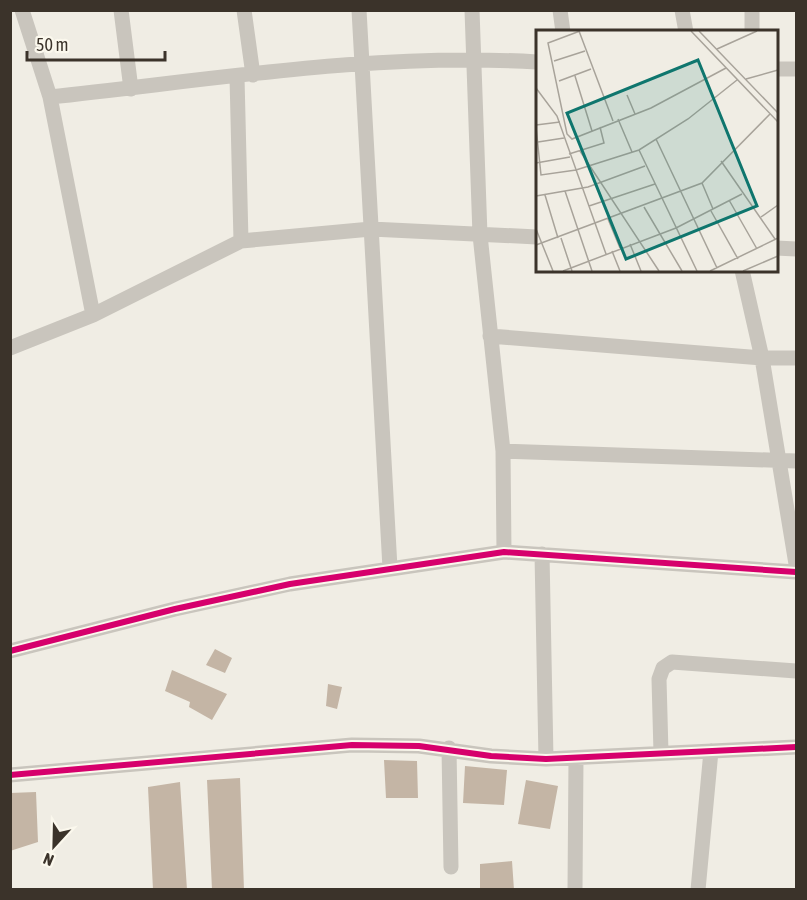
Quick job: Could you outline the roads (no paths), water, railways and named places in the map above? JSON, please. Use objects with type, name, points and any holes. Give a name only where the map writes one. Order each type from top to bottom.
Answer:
[{"type":"street","points":[[22,10],[50,97],[93,315]]},
{"type":"street","points":[[121,10],[131,89]]},
{"type":"street","points":[[244,10],[253,75]]},
{"type":"street","points":[[359,10],[390,568]]},
{"type":"street","points":[[472,10],[476,58],[480,235],[502,451],[504,552]]},
{"type":"street","points":[[560,10],[563,30]]},
{"type":"street","points":[[682,10],[686,30]]},
{"type":"street","points":[[752,10],[752,30]]},
{"type":"street","points":[[50,97],[363,64],[476,58],[536,62]]},
{"type":"street","points":[[777,69],[796,69]]},
{"type":"street","points":[[237,77],[241,241]]},
{"type":"street","points":[[10,348],[93,315],[241,241],[371,230],[536,237]]},
{"type":"street","points":[[777,248],[796,249]]},
{"type":"street","points":[[742,272],[762,358],[796,564]]},
{"type":"street","points":[[490,336],[762,358],[796,358]]},
{"type":"street","points":[[502,451],[796,461]]},
{"type":"street","points":[[10,651],[267,589],[504,552],[796,572]]},
{"type":"street","points":[[542,554],[546,759]]},
{"type":"street","points":[[661,753],[659,679],[663,668],[672,663],[796,671]]},
{"type":"street","points":[[10,775],[352,745],[448,748],[491,756],[546,759],[796,747]]},
{"type":"street","points":[[448,748],[451,867]]},
{"type":"street","points":[[699,890],[711,751]]},
{"type":"street","points":[[575,890],[576,758]]}]
